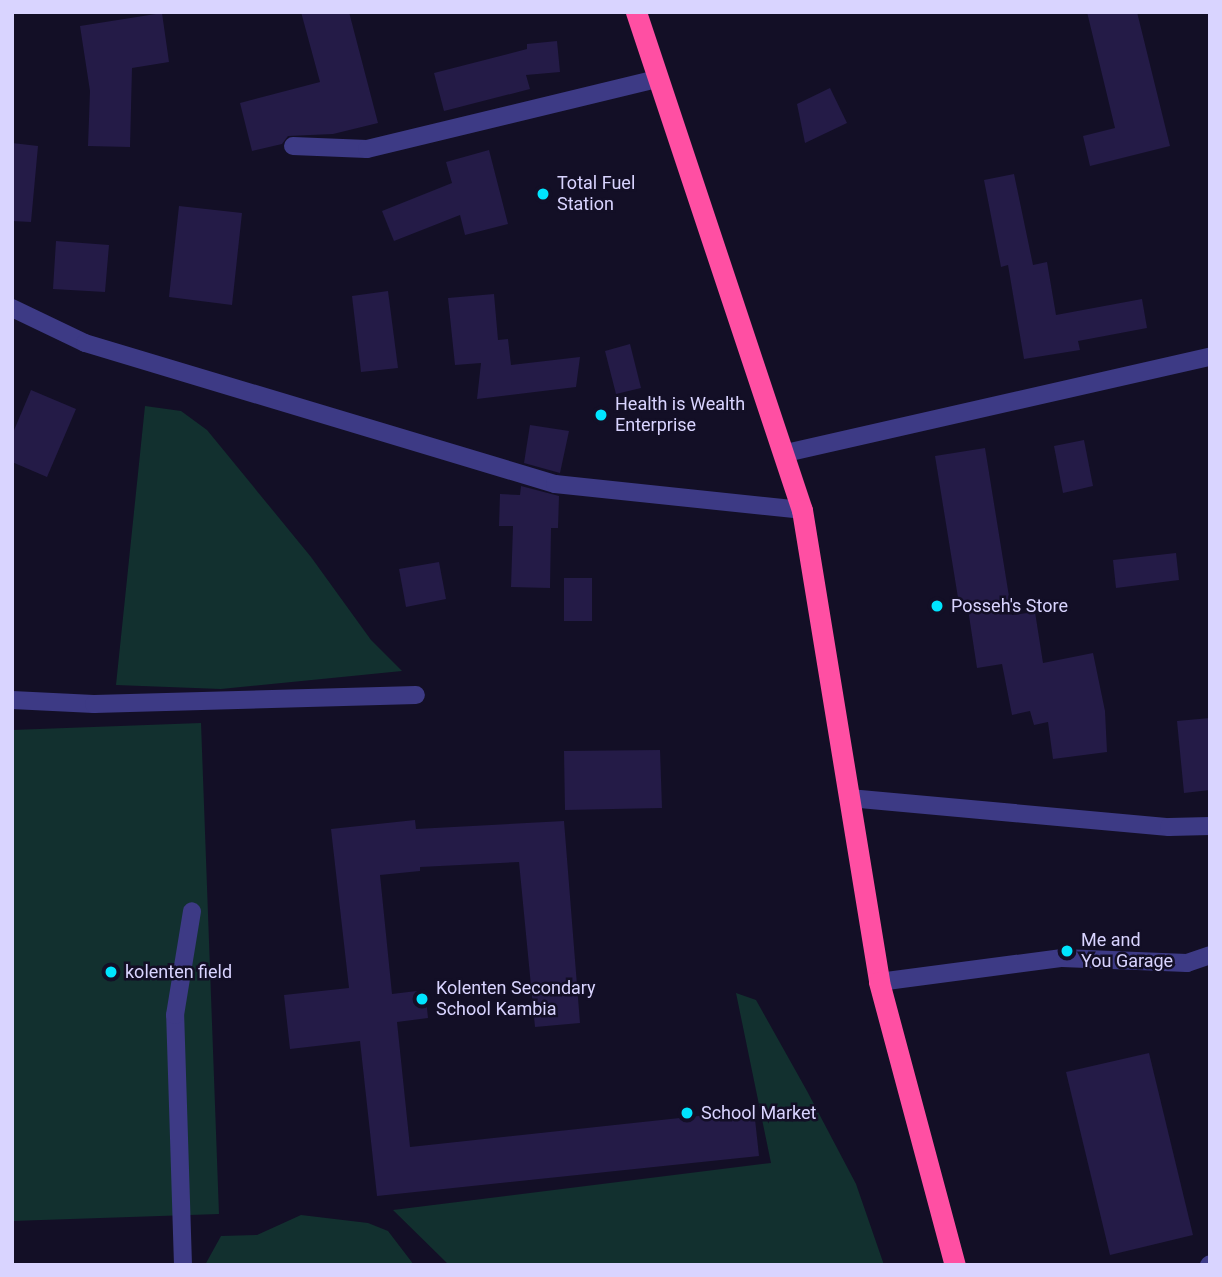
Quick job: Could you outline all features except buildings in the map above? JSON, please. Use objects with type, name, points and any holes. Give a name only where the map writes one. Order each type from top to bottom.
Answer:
[{"type":"highway","points":[[636,12],[656,79],[786,453],[802,510],[879,982],[955,1265]]},
{"type":"street","points":[[293,146],[367,149],[656,79]]},
{"type":"street","points":[[12,308],[85,343],[555,484],[802,510]]},
{"type":"street","points":[[786,453],[1210,357]]},
{"type":"street","points":[[12,700],[94,704],[416,695]]},
{"type":"street","points":[[849,798],[1169,827],[1210,826]]},
{"type":"street","points":[[183,1265],[175,1015],[192,911]]},
{"type":"street","points":[[879,982],[1062,958],[1187,963],[1210,955]]},
{"type":"green space","points":[[145,406],[181,411],[207,430],[311,557],[371,640],[402,671],[221,689],[116,685]]},
{"type":"green space","name":"kolenten field","points":[[201,723],[219,1214],[12,1221],[12,730]]},
{"type":"green space","points":[[736,993],[756,1000],[807,1091],[856,1184],[884,1265],[449,1265],[393,1210],[771,1163]]},
{"type":"green space","points":[[301,1215],[368,1223],[388,1231],[414,1265],[205,1265],[221,1236],[257,1235]]},
{"type":"place","name":"Total Fuel Station","points":[[543,194]]},
{"type":"place","name":"Health is Wealth Enterprise","points":[[601,415]]},
{"type":"place","name":"Posseh's Store","points":[[937,606]]},
{"type":"place","name":"Me and You Garage","points":[[1067,951]]},
{"type":"place","name":"kolenten field","points":[[111,972]]},
{"type":"place","name":"Kolenten Secondary School Kambia","points":[[422,999]]},
{"type":"place","name":"School Market","points":[[687,1113]]}]
